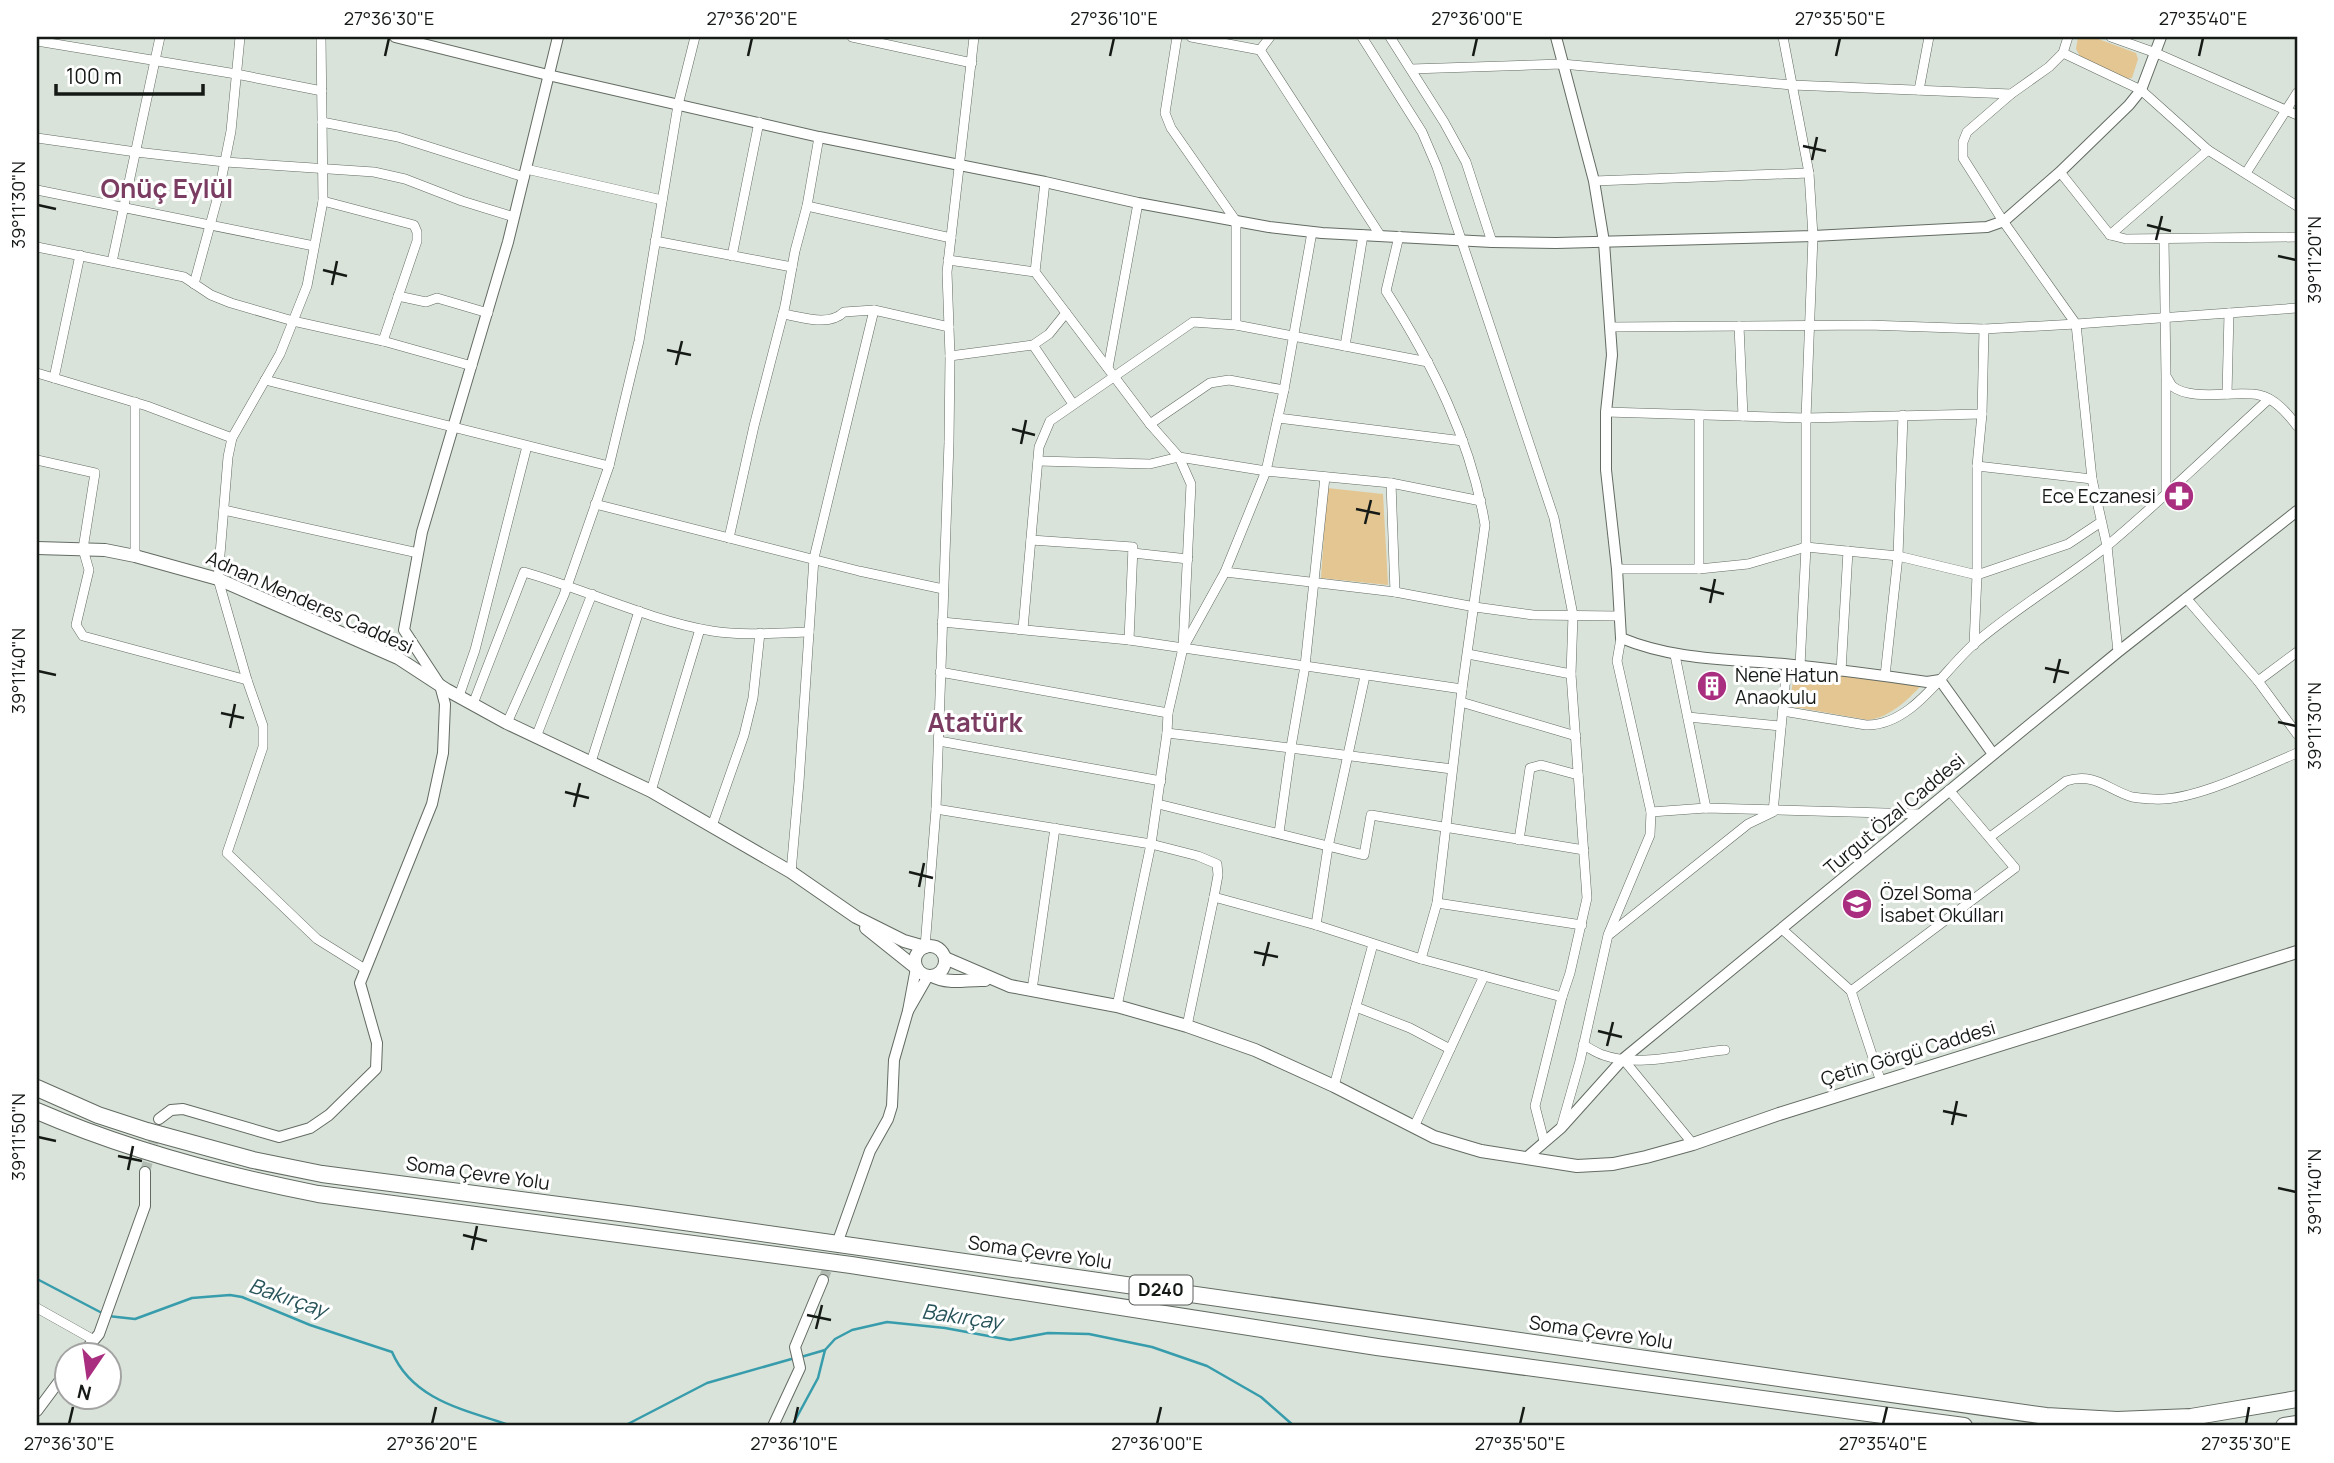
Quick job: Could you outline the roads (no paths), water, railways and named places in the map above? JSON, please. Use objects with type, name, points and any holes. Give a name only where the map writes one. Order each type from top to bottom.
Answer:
[{"type":"highway","name":"Soma Çevre Yolu","points":[[37,1088],[99,1115],[147,1131],[253,1160],[322,1174],[635,1215],[2046,1416],[2117,1420],[2191,1417],[2297,1399]]},
{"type":"highway","name":"D240","points":[[37,1111],[118,1143],[176,1161],[249,1181],[318,1194],[837,1263],[1377,1347],[1964,1426]]},
{"type":"highway","points":[[2284,1426],[2297,1424]]},
{"type":"main road","name":"Adnan Menderes Caddesi","points":[[37,548],[105,550],[218,579],[398,659],[507,723],[651,792],[790,872],[856,917]]},
{"type":"main road","points":[[856,917],[904,941],[940,949],[945,958],[944,968],[930,976]]},
{"type":"main road","points":[[856,917],[867,929],[930,976],[952,982],[967,979],[992,981]]},
{"type":"main road","points":[[916,968],[915,958],[925,947]]},
{"type":"main road","name":"Çetin Görgü Caddesi","points":[[992,981],[1116,1006],[1187,1026],[1255,1050],[1334,1086],[1434,1137],[1481,1151],[1577,1166],[1613,1164],[1693,1144],[1779,1114],[2297,952]]},
{"type":"main road","points":[[945,958],[992,981]]},
{"type":"street","points":[[113,262],[160,37]]},
{"type":"street","points":[[194,284],[211,224],[231,131],[240,37]]},
{"type":"street","points":[[321,37],[323,201],[307,286],[280,354],[232,438],[228,457],[218,579],[247,681],[263,726],[263,747],[227,853],[317,939],[365,969]]},
{"type":"street","points":[[395,37],[819,137],[1139,203],[1269,227],[1312,232],[1492,242],[1812,236],[1987,227],[2003,221],[2060,172],[2129,106],[2141,90],[2161,37]]},
{"type":"street","points":[[159,1119],[171,1110],[183,1110],[279,1137],[310,1128],[329,1115],[376,1069],[377,1043],[359,983],[432,804],[443,753],[445,704],[440,685],[404,630],[418,552],[488,313],[558,37]]},
{"type":"street","points":[[507,723],[567,584],[609,466],[639,341],[678,105],[695,37]]},
{"type":"street","points":[[852,37],[890,40],[972,63]]},
{"type":"street","points":[[925,947],[939,741],[950,356],[948,260],[974,37]]},
{"type":"street","points":[[1177,37],[1165,113],[1171,128],[1236,220],[1236,325]]},
{"type":"street","points":[[1191,37],[1260,50],[1380,236]]},
{"type":"street","points":[[1260,50],[1270,37]]},
{"type":"street","points":[[1362,37],[1422,132],[1437,167],[1554,517],[1573,615],[1571,674],[1587,898],[1535,1106],[1544,1141]]},
{"type":"street","points":[[1390,37],[1412,69],[1466,162],[1492,242]]},
{"type":"street","points":[[1556,37],[1594,181],[1604,242],[1612,355],[1606,412],[1606,470],[1617,569],[1621,638],[1617,661],[1651,812],[1650,835],[1608,935],[1561,1128]]},
{"type":"street","points":[[1783,37],[1810,173],[1812,236],[1806,418],[1806,547],[1800,666]]},
{"type":"street","points":[[1919,90],[1929,37]]},
{"type":"street","points":[[2068,37],[2063,53],[2049,67],[2011,94],[1967,132],[1963,142],[1964,158],[2003,221],[2076,324],[2092,479],[2107,546],[2118,652]]},
{"type":"street","points":[[2111,37],[2156,53],[2297,115]]},
{"type":"street","points":[[37,41],[322,91]]},
{"type":"street","points":[[2063,53],[2141,90],[2208,150],[2297,206]]},
{"type":"street","points":[[1412,69],[1562,64],[1792,85],[2011,94]]},
{"type":"street","points":[[2246,173],[2297,93]]},
{"type":"street","points":[[322,122],[398,137],[525,173],[662,200]]},
{"type":"street","points":[[732,256],[759,122]]},
{"type":"street","points":[[729,538],[783,314],[819,137]]},
{"type":"street","points":[[37,138],[225,162],[374,172],[405,179],[514,217]]},
{"type":"street","points":[[2110,234],[2208,150]]},
{"type":"street","points":[[2060,172],[2110,234],[2126,239],[2297,237]]},
{"type":"street","points":[[1594,181],[1810,173]]},
{"type":"street","points":[[1045,182],[1035,272],[1150,424],[1179,457],[1191,484],[1183,648],[1168,713],[1151,844],[1116,1006]]},
{"type":"street","points":[[37,190],[314,246]]},
{"type":"street","points":[[323,201],[414,225],[417,232],[416,241],[383,341]]},
{"type":"street","points":[[1111,371],[1139,203]]},
{"type":"street","points":[[807,206],[951,238]]},
{"type":"street","points":[[1183,648],[1225,572],[1266,471],[1284,390],[1312,232]]},
{"type":"street","points":[[1345,346],[1363,235]]},
{"type":"street","points":[[1399,236],[1386,291],[1417,339],[1463,441],[1481,501],[1485,525],[1462,689],[1437,903],[1421,959]]},
{"type":"street","points":[[2164,239],[2166,491]]},
{"type":"street","points":[[655,241],[792,267]]},
{"type":"street","points":[[37,247],[184,277],[211,295],[231,303],[472,366]]},
{"type":"street","points":[[54,378],[80,256]]},
{"type":"street","points":[[948,260],[1035,272]]},
{"type":"street","points":[[398,296],[426,302],[437,298],[488,313]]},
{"type":"street","points":[[1610,327],[1868,326],[1983,329],[2297,308]]},
{"type":"street","points":[[783,314],[828,321],[837,319],[844,312],[874,310],[949,327]]},
{"type":"street","points":[[790,872],[814,558],[874,310]]},
{"type":"street","points":[[950,356],[1033,345],[1049,334],[1066,313]]},
{"type":"street","points":[[2227,394],[2229,313]]},
{"type":"street","points":[[1023,629],[1042,439],[1050,421],[1111,371],[1193,322],[1236,325],[1427,362]]},
{"type":"street","points":[[1739,326],[1743,416]]},
{"type":"street","points":[[1973,645],[1983,329]]},
{"type":"street","points":[[1033,345],[1073,404]]},
{"type":"street","points":[[37,373],[135,402],[232,438]]},
{"type":"street","points":[[2166,376],[2173,386],[2185,391],[2259,395],[2282,408],[2297,426]]},
{"type":"street","points":[[265,380],[609,466]]},
{"type":"street","points":[[1150,424],[1210,383],[1229,380],[1284,390]]},
{"type":"street","points":[[1783,711],[1876,725],[1893,719],[1921,700],[1973,645],[2107,546],[2269,399]]},
{"type":"street","points":[[135,402],[135,556]]},
{"type":"street","points":[[1606,412],[1806,418],[1982,414]]},
{"type":"street","points":[[1885,676],[1898,556],[1903,415]]},
{"type":"street","points":[[1699,416],[1699,569]]},
{"type":"street","points":[[1278,418],[1463,441]]},
{"type":"street","points":[[459,696],[475,650],[527,446]]},
{"type":"street","points":[[1038,461],[1150,464],[1179,457],[1266,471],[1391,483],[1481,501]]},
{"type":"street","points":[[37,460],[95,473],[83,549],[89,570],[76,625],[83,636],[247,681]]},
{"type":"street","points":[[1977,466],[2092,479]]},
{"type":"street","points":[[1279,833],[1305,666],[1325,477]]},
{"type":"street","points":[[1391,483],[1395,592]]},
{"type":"street","points":[[595,505],[859,571],[943,589]]},
{"type":"street","points":[[224,510],[418,552]]},
{"type":"street","name":"Turgut Özal Caddesi","points":[[1526,1158],[1561,1128],[1623,1059],[2118,652],[2297,511]]},
{"type":"street","points":[[1617,569],[1699,569],[1748,564],[1806,547],[1898,556],[1977,575],[2068,544],[2101,522]]},
{"type":"street","points":[[1031,540],[1133,547],[1129,640]]},
{"type":"street","points":[[1841,671],[1848,551]]},
{"type":"street","points":[[1133,553],[1188,559]]},
{"type":"street","points":[[473,704],[524,572],[700,629],[760,634],[809,632]]},
{"type":"street","points":[[1225,572],[1395,592],[1533,615],[1619,616]]},
{"type":"street","points":[[536,737],[592,594]]},
{"type":"street","points":[[2186,598],[2258,681],[2297,734]]},
{"type":"street","points":[[591,762],[639,611]]},
{"type":"street","points":[[942,622],[1129,640],[1462,689]]},
{"type":"street","points":[[651,792],[700,629]]},
{"type":"street","points":[[712,827],[754,698],[760,634]]},
{"type":"street","points":[[1621,638],[1648,649],[1675,655],[1800,666],[1927,682],[1940,680]]},
{"type":"street","points":[[2258,681],[2297,652]]},
{"type":"street","points":[[1468,654],[1571,674]]},
{"type":"street","points":[[1675,655],[1706,808]]},
{"type":"street","points":[[1773,811],[1787,665]]},
{"type":"street","points":[[940,672],[1168,713]]},
{"type":"street","points":[[1316,925],[1328,847],[1365,676]]},
{"type":"street","points":[[1940,680],[1993,754]]},
{"type":"street","points":[[1461,702],[1576,736]]},
{"type":"street","points":[[1688,717],[1781,726]]},
{"type":"street","points":[[1167,733],[1452,769]]},
{"type":"street","points":[[939,741],[1161,781]]},
{"type":"street","points":[[1990,837],[2066,781],[2076,778],[2094,779],[2131,796],[2157,800],[2212,788],[2297,753]]},
{"type":"street","points":[[1519,840],[1530,768],[1541,765],[1578,775]]},
{"type":"street","points":[[1850,991],[2015,868],[1949,790]]},
{"type":"street","points":[[1158,804],[1364,855],[1371,815],[1584,850]]},
{"type":"street","points":[[1651,812],[1706,808],[1921,814]]},
{"type":"street","points":[[936,809],[1151,844],[1198,856],[1217,864],[1214,897],[1187,1026]]},
{"type":"street","points":[[1608,935],[1748,824],[1773,811]]},
{"type":"street","points":[[1032,990],[1055,828]]},
{"type":"street","points":[[1214,897],[1316,925],[1421,959],[1562,997]]},
{"type":"street","points":[[1437,903],[1582,925]]},
{"type":"street","points":[[1783,930],[1850,991],[1881,1082]]},
{"type":"street","points":[[1334,1086],[1373,944]]},
{"type":"street","points":[[839,1238],[872,1145],[888,1119],[892,1106],[893,1067],[908,1012],[916,968]]},
{"type":"street","points":[[908,1012],[930,976]]},
{"type":"street","points":[[1414,1127],[1483,976]]},
{"type":"street","points":[[1356,1007],[1410,1028],[1450,1049]]},
{"type":"street","points":[[1583,1045],[1604,1055],[1623,1059],[1650,1060],[1695,1052],[1725,1051]]},
{"type":"street","points":[[1623,1059],[1693,1144]]},
{"type":"street","points":[[94,1340],[145,1206],[145,1171]]},
{"type":"street","points":[[773,1426],[800,1368],[795,1347],[823,1280]]},
{"type":"street","points":[[37,1308],[97,1337]]},
{"type":"street","points":[[37,1411],[52,1391]]},
{"type":"waterway","name":"Bakırçay","points":[[37,1279],[102,1313]]},
{"type":"waterway","name":"Bakırçay","points":[[108,1316],[135,1319],[192,1298],[230,1295],[242,1297],[310,1325],[392,1352],[401,1369],[427,1393],[459,1408],[512,1426]]},
{"type":"waterway","name":"Bakırçay","points":[[801,1357],[825,1350],[835,1339],[852,1330],[887,1322],[945,1328],[1010,1340],[1048,1333],[1089,1334],[1152,1347],[1207,1366],[1261,1397],[1294,1426]]},
{"type":"waterway","points":[[792,1426],[818,1378],[825,1350]]},
{"type":"waterway","name":"Bakırçay","points":[[624,1426],[707,1383],[795,1358]]},
{"type":"tunnel","points":[[145,1172],[157,1129]]},
{"type":"tunnel","points":[[823,1280],[838,1241]]},
{"type":"place","name":"Ece Eczanesi","points":[[2179,496]]},
{"type":"place","name":"Nene Hatun Anaokulu","points":[[1712,686]]},
{"type":"place","name":"Özel Soma İsabet Okulları","points":[[1857,904]]},
{"type":"district","name":"Onüç Eylül","points":[[167,189]]},
{"type":"district","name":"Atatürk","points":[[975,723]]}]
